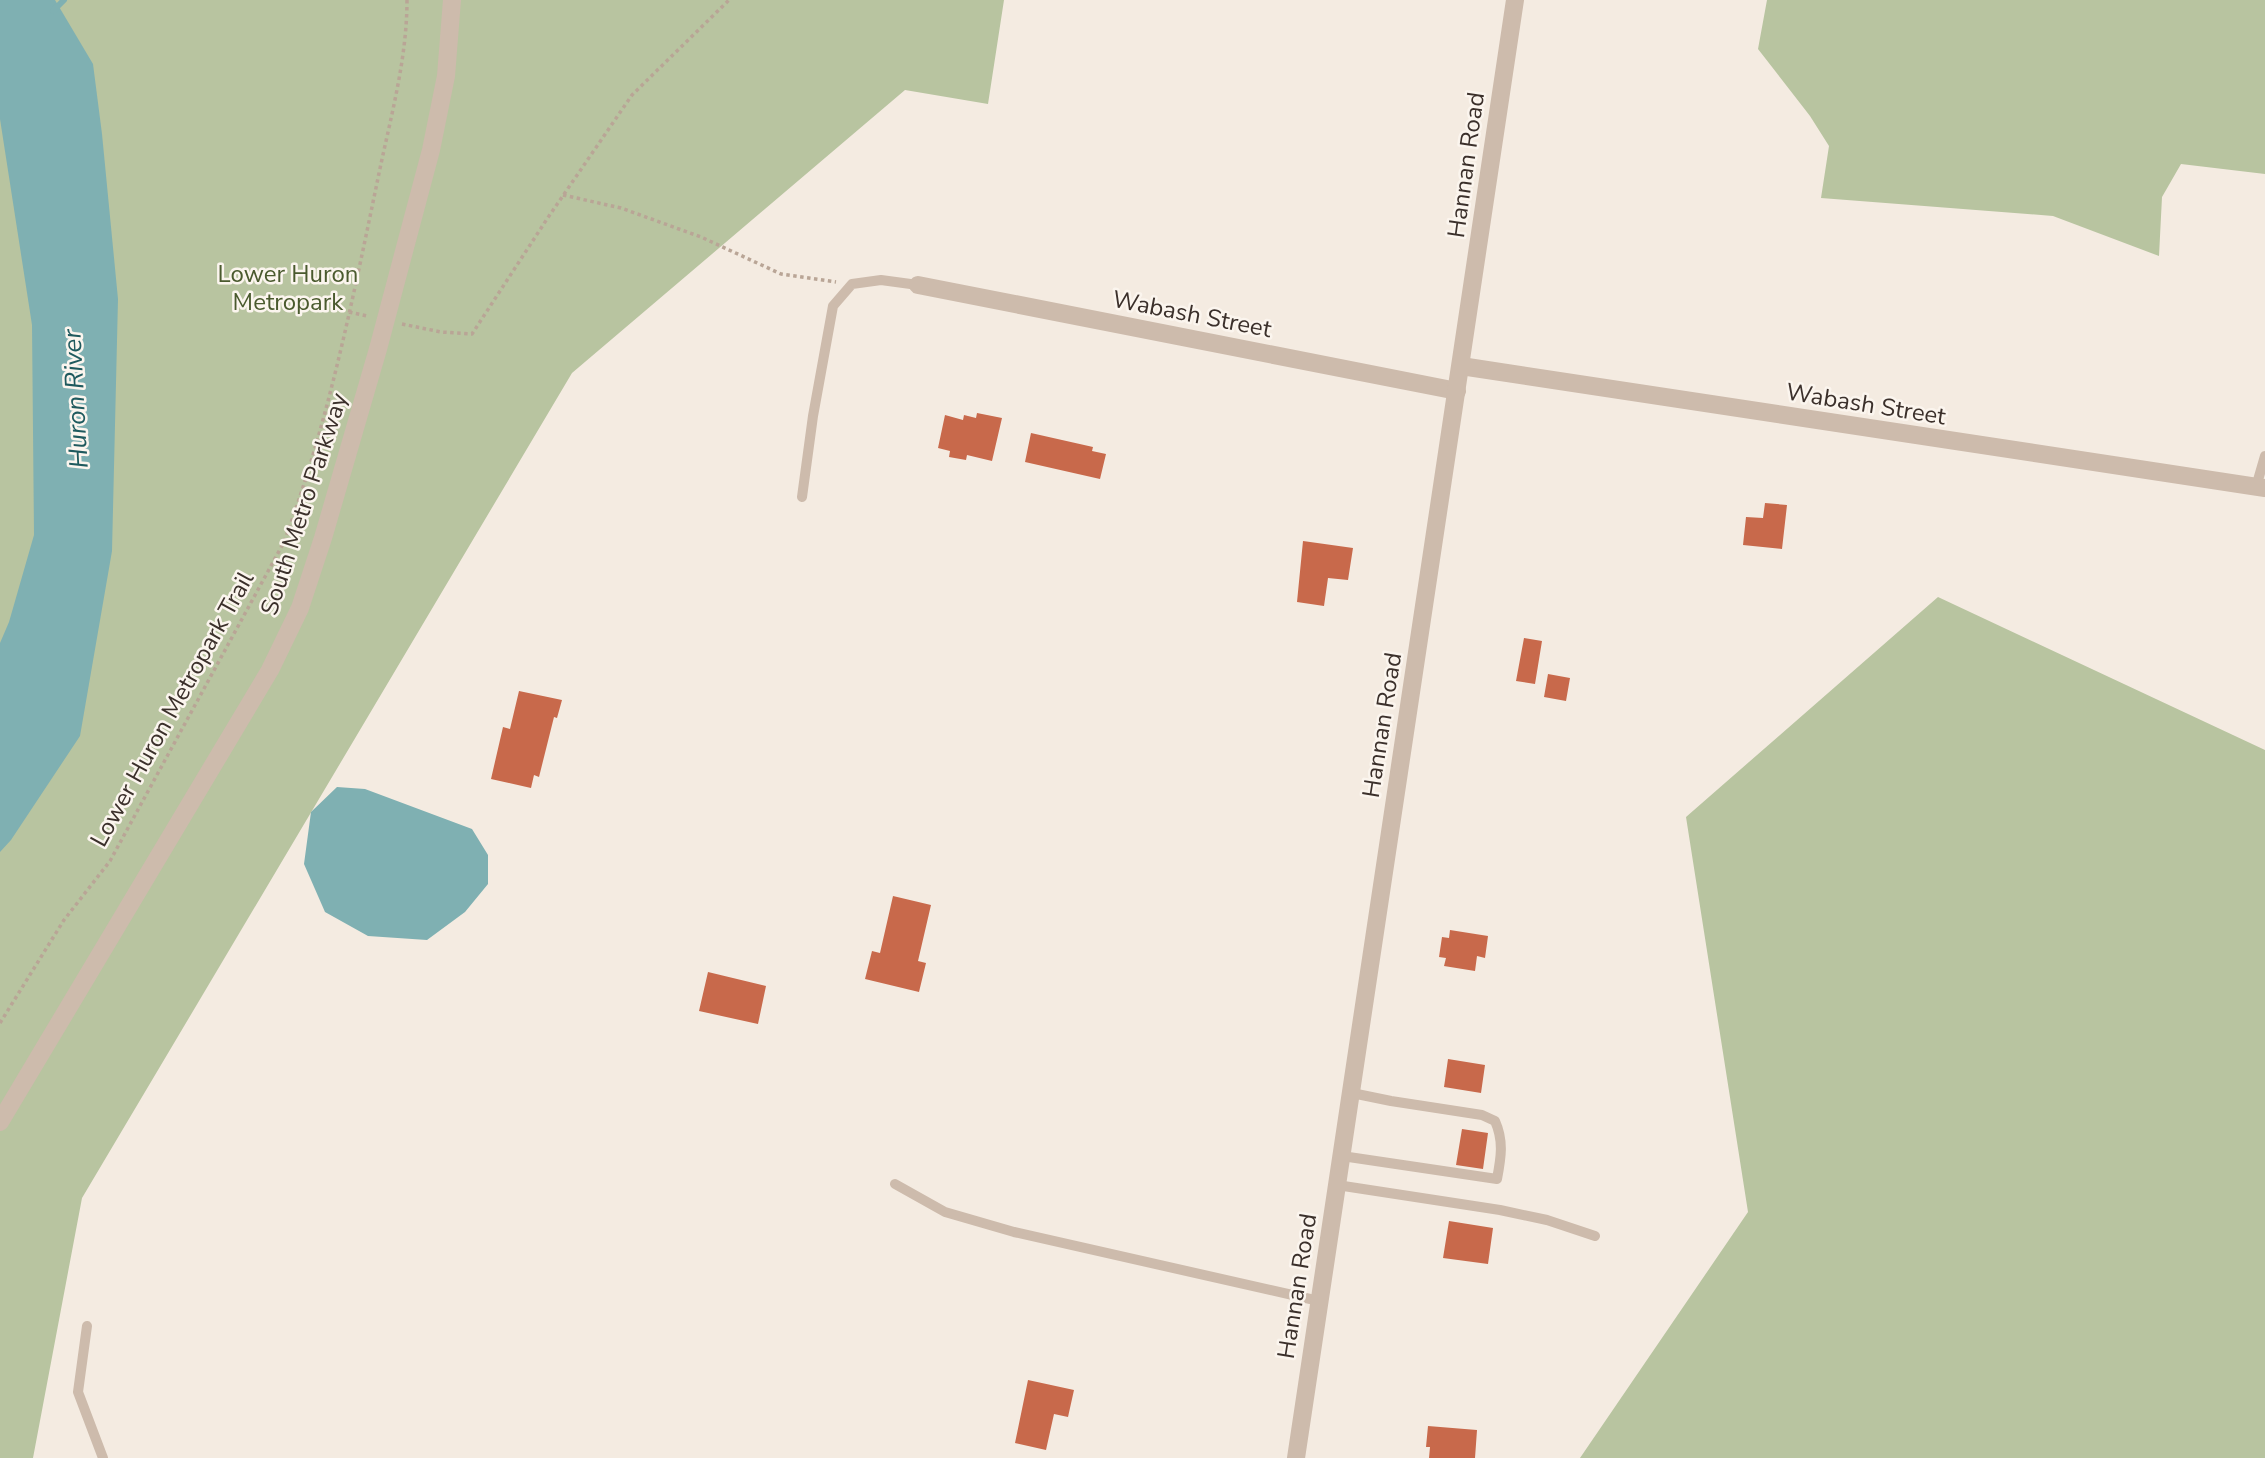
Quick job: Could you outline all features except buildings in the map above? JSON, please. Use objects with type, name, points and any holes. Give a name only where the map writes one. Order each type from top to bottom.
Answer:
[{"type":"street","name":"South Metro Parkway","points":[[0,1122],[287,638],[300,608],[386,321],[433,138],[446,76],[452,0]]},
{"type":"street","name":"Hannan Road","points":[[1296,1458],[1515,0]]},
{"type":"street","name":"Wabash Street","points":[[918,285],[1457,391]]},
{"type":"street","name":"Wabash Street","points":[[1461,366],[2261,488]]},
{"type":"lane","points":[[802,497],[813,416],[833,306],[852,284],[881,280],[918,285]]},
{"type":"lane","points":[[2261,488],[2265,456]]},
{"type":"lane","points":[[1342,1156],[1497,1179],[1501,1159],[1502,1135],[1495,1121],[1482,1115],[1352,1093]]},
{"type":"lane","points":[[895,1184],[945,1212],[1002,1228],[1319,1301]]},
{"type":"lane","points":[[1337,1185],[1523,1215],[1595,1236]]},
{"type":"lane","points":[[86,1326],[78,1391],[103,1458]]},
{"type":"path","name":"Lower Huron Metropark Trail","points":[[0,1023],[64,920],[110,861],[284,542],[303,492],[349,312],[401,65],[407,0]]},
{"type":"path","points":[[349,312],[440,332],[472,334],[632,95],[729,0]]},
{"type":"path","points":[[563,195],[621,208],[701,237],[781,274],[852,284]]},
{"type":"green space","name":"Lower Huron Metropark","points":[[0,0],[1004,0],[988,104],[905,90],[572,373],[82,1198],[33,1458],[0,1458]]},
{"type":"green space","points":[[1767,0],[2265,0],[2265,174],[2181,164],[2162,197],[2159,256],[2053,216],[1821,198],[1829,146],[1810,116],[1758,49]]},
{"type":"green space","points":[[1938,597],[2265,750],[2265,1458],[1580,1458],[1748,1212],[1686,817]]},
{"type":"water","name":"Huron River","points":[[0,0],[55,0],[93,64],[118,299],[112,551],[80,736],[11,840],[0,852],[0,643],[9,622],[34,535],[32,325],[0,119]]},
{"type":"water","points":[[337,787],[365,789],[472,829],[488,855],[488,884],[465,912],[427,940],[368,936],[325,912],[304,864],[311,812]]},
{"type":"waterway","points":[[53,11],[64,0]]}]
